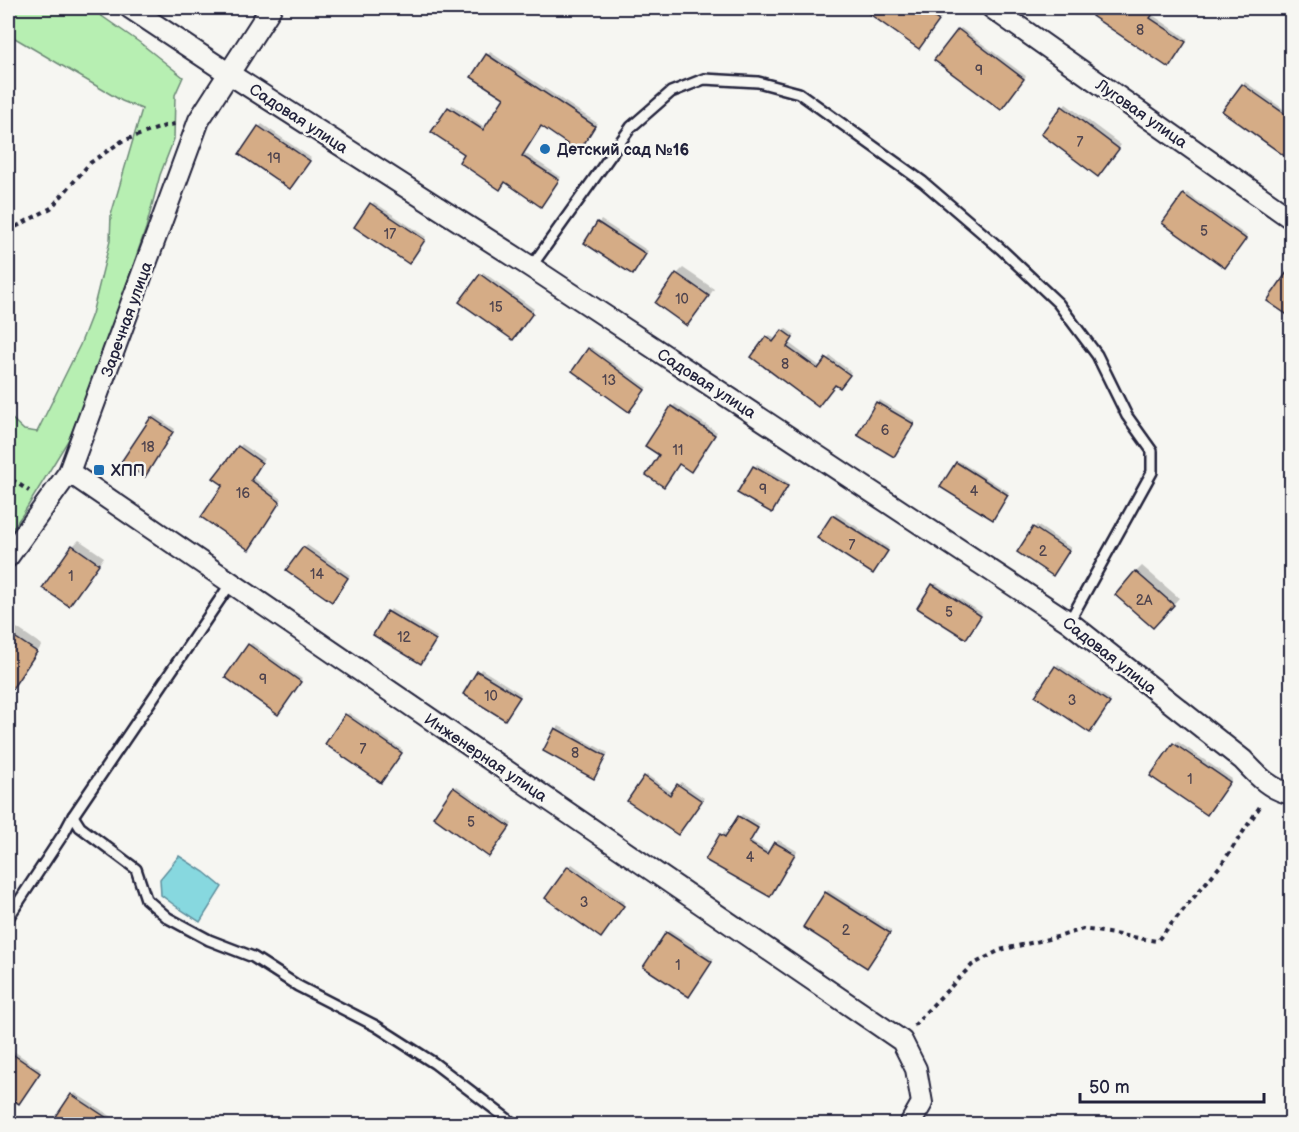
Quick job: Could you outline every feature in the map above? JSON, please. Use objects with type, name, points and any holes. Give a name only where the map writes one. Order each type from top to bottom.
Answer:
[{"type":"street","name":"Садовая улица","points":[[130,8],[531,267],[1069,622],[1243,760],[1266,784]]},
{"type":"street","name":"Заречная улица","points":[[8,557],[69,472],[199,120],[271,8]]},
{"type":"street","name":"Луговая улица","points":[[992,8],[1292,219]]},
{"type":"street","name":"Инженерная улица","points":[[69,472],[902,1041]]},
{"type":"street","points":[[1266,784],[1292,794]]},
{"type":"street","points":[[902,1041],[916,1069],[922,1103],[910,1125]]},
{"type":"lane","points":[[531,267],[631,127],[671,92],[704,79],[758,82],[799,93],[923,182],[1001,249],[1058,303],[1097,356],[1127,416],[1152,451],[1152,472],[1069,622]]},
{"type":"lane","points":[[8,918],[73,816],[231,583]]},
{"type":"lane","points":[[73,816],[80,827],[136,869],[146,899],[168,918],[209,940],[253,957],[298,986],[376,1026],[434,1063],[514,1125]]},
{"type":"path","points":[[8,231],[51,208],[90,163],[122,141],[165,126],[199,120]]},
{"type":"path","points":[[8,472],[11,479],[47,503]]},
{"type":"path","points":[[902,1041],[925,1013],[972,964],[1000,950],[1083,929],[1157,941],[1221,865],[1262,804],[1266,784]]},
{"type":"green space","points":[[8,8],[90,8],[139,42],[183,77],[175,95],[174,139],[160,175],[146,228],[96,373],[69,439],[8,535],[8,417],[24,430],[37,432],[80,345],[92,314],[110,241],[111,215],[142,109],[122,101],[8,34]]},
{"type":"water","points":[[179,856],[222,887],[200,922],[161,895],[160,879]]},
{"type":"building","points":[[861,8],[920,8],[939,21],[919,49]]},
{"type":"building","points":[[1098,8],[1157,8],[1150,18],[1186,42],[1169,68],[1092,16]]},
{"type":"building","points":[[958,29],[1024,79],[1001,110],[934,60]]},
{"type":"building","points":[[486,54],[595,126],[579,152],[541,126],[522,156],[559,180],[541,207],[505,182],[500,190],[459,162],[464,154],[431,132],[448,107],[483,130],[504,98],[471,77]]},
{"type":"building","points":[[1242,84],[1292,119],[1292,149],[1286,157],[1222,111]]},
{"type":"building","points":[[1062,106],[1119,149],[1098,177],[1041,134]]},
{"type":"building","points":[[258,126],[310,161],[290,189],[239,154]]},
{"type":"building","points":[[1183,194],[1246,239],[1225,268],[1162,223]]},
{"type":"building","points":[[370,203],[425,240],[409,264],[354,227]]},
{"type":"building","points":[[597,222],[646,254],[633,275],[584,243]]},
{"type":"building","points":[[1289,269],[1292,271],[1292,318],[1267,301]]},
{"type":"building","points":[[676,273],[709,296],[687,326],[655,303]]},
{"type":"building","points":[[480,274],[533,313],[513,340],[459,302]]},
{"type":"building","points":[[782,330],[793,338],[787,347],[818,369],[826,358],[850,375],[840,388],[835,385],[818,407],[751,357],[766,336],[773,342]]},
{"type":"building","points":[[588,348],[645,390],[629,412],[572,371]]},
{"type":"building","points":[[876,402],[914,424],[894,457],[857,435]]},
{"type":"building","points":[[671,406],[715,435],[691,472],[679,464],[664,487],[646,475],[659,455],[645,446]]},
{"type":"building","points":[[151,417],[173,432],[145,477],[121,462]]},
{"type":"building","points":[[238,446],[262,463],[251,480],[280,502],[249,550],[201,517],[223,485],[213,478]]},
{"type":"building","points":[[956,462],[1008,495],[993,520],[940,487]]},
{"type":"building","points":[[753,466],[788,486],[772,513],[737,493]]},
{"type":"building","points":[[832,515],[888,551],[873,574],[817,538]]},
{"type":"building","points":[[1033,527],[1069,551],[1053,576],[1017,552]]},
{"type":"building","points":[[72,545],[99,564],[69,606],[42,588]]},
{"type":"building","points":[[303,547],[348,578],[332,602],[286,570]]},
{"type":"building","points":[[1135,571],[1174,605],[1153,628],[1115,595]]},
{"type":"building","points":[[932,584],[981,616],[966,639],[917,608]]},
{"type":"building","points":[[387,611],[436,640],[421,664],[373,635]]},
{"type":"building","points":[[10,634],[37,652],[8,695],[8,637]]},
{"type":"building","points":[[248,644],[301,682],[278,715],[225,677]]},
{"type":"building","points":[[1055,666],[1110,703],[1090,733],[1035,696]]},
{"type":"building","points":[[477,671],[520,697],[505,720],[463,694]]},
{"type":"building","points":[[345,714],[402,753],[381,783],[325,744]]},
{"type":"building","points":[[555,728],[606,756],[594,779],[543,751]]},
{"type":"building","points":[[1173,743],[1230,782],[1207,815],[1150,776]]},
{"type":"building","points":[[644,776],[670,795],[677,784],[702,801],[678,835],[627,801]]},
{"type":"building","points":[[453,787],[510,827],[489,857],[433,817]]},
{"type":"building","points":[[738,816],[758,828],[749,843],[767,854],[774,842],[795,854],[770,897],[705,860],[720,834],[725,837]]},
{"type":"building","points":[[568,866],[624,906],[601,938],[545,898]]},
{"type":"building","points":[[825,892],[890,933],[867,968],[803,927]]},
{"type":"building","points":[[666,932],[712,962],[689,997],[643,967]]},
{"type":"building","points":[[8,1051],[40,1073],[19,1104],[8,1097]]},
{"type":"building","points":[[71,1094],[116,1124],[51,1124]]},
{"type":"place","name":"Детский сад №16","points":[[545,149]]},
{"type":"place","name":"ХПП","points":[[99,470]]}]
